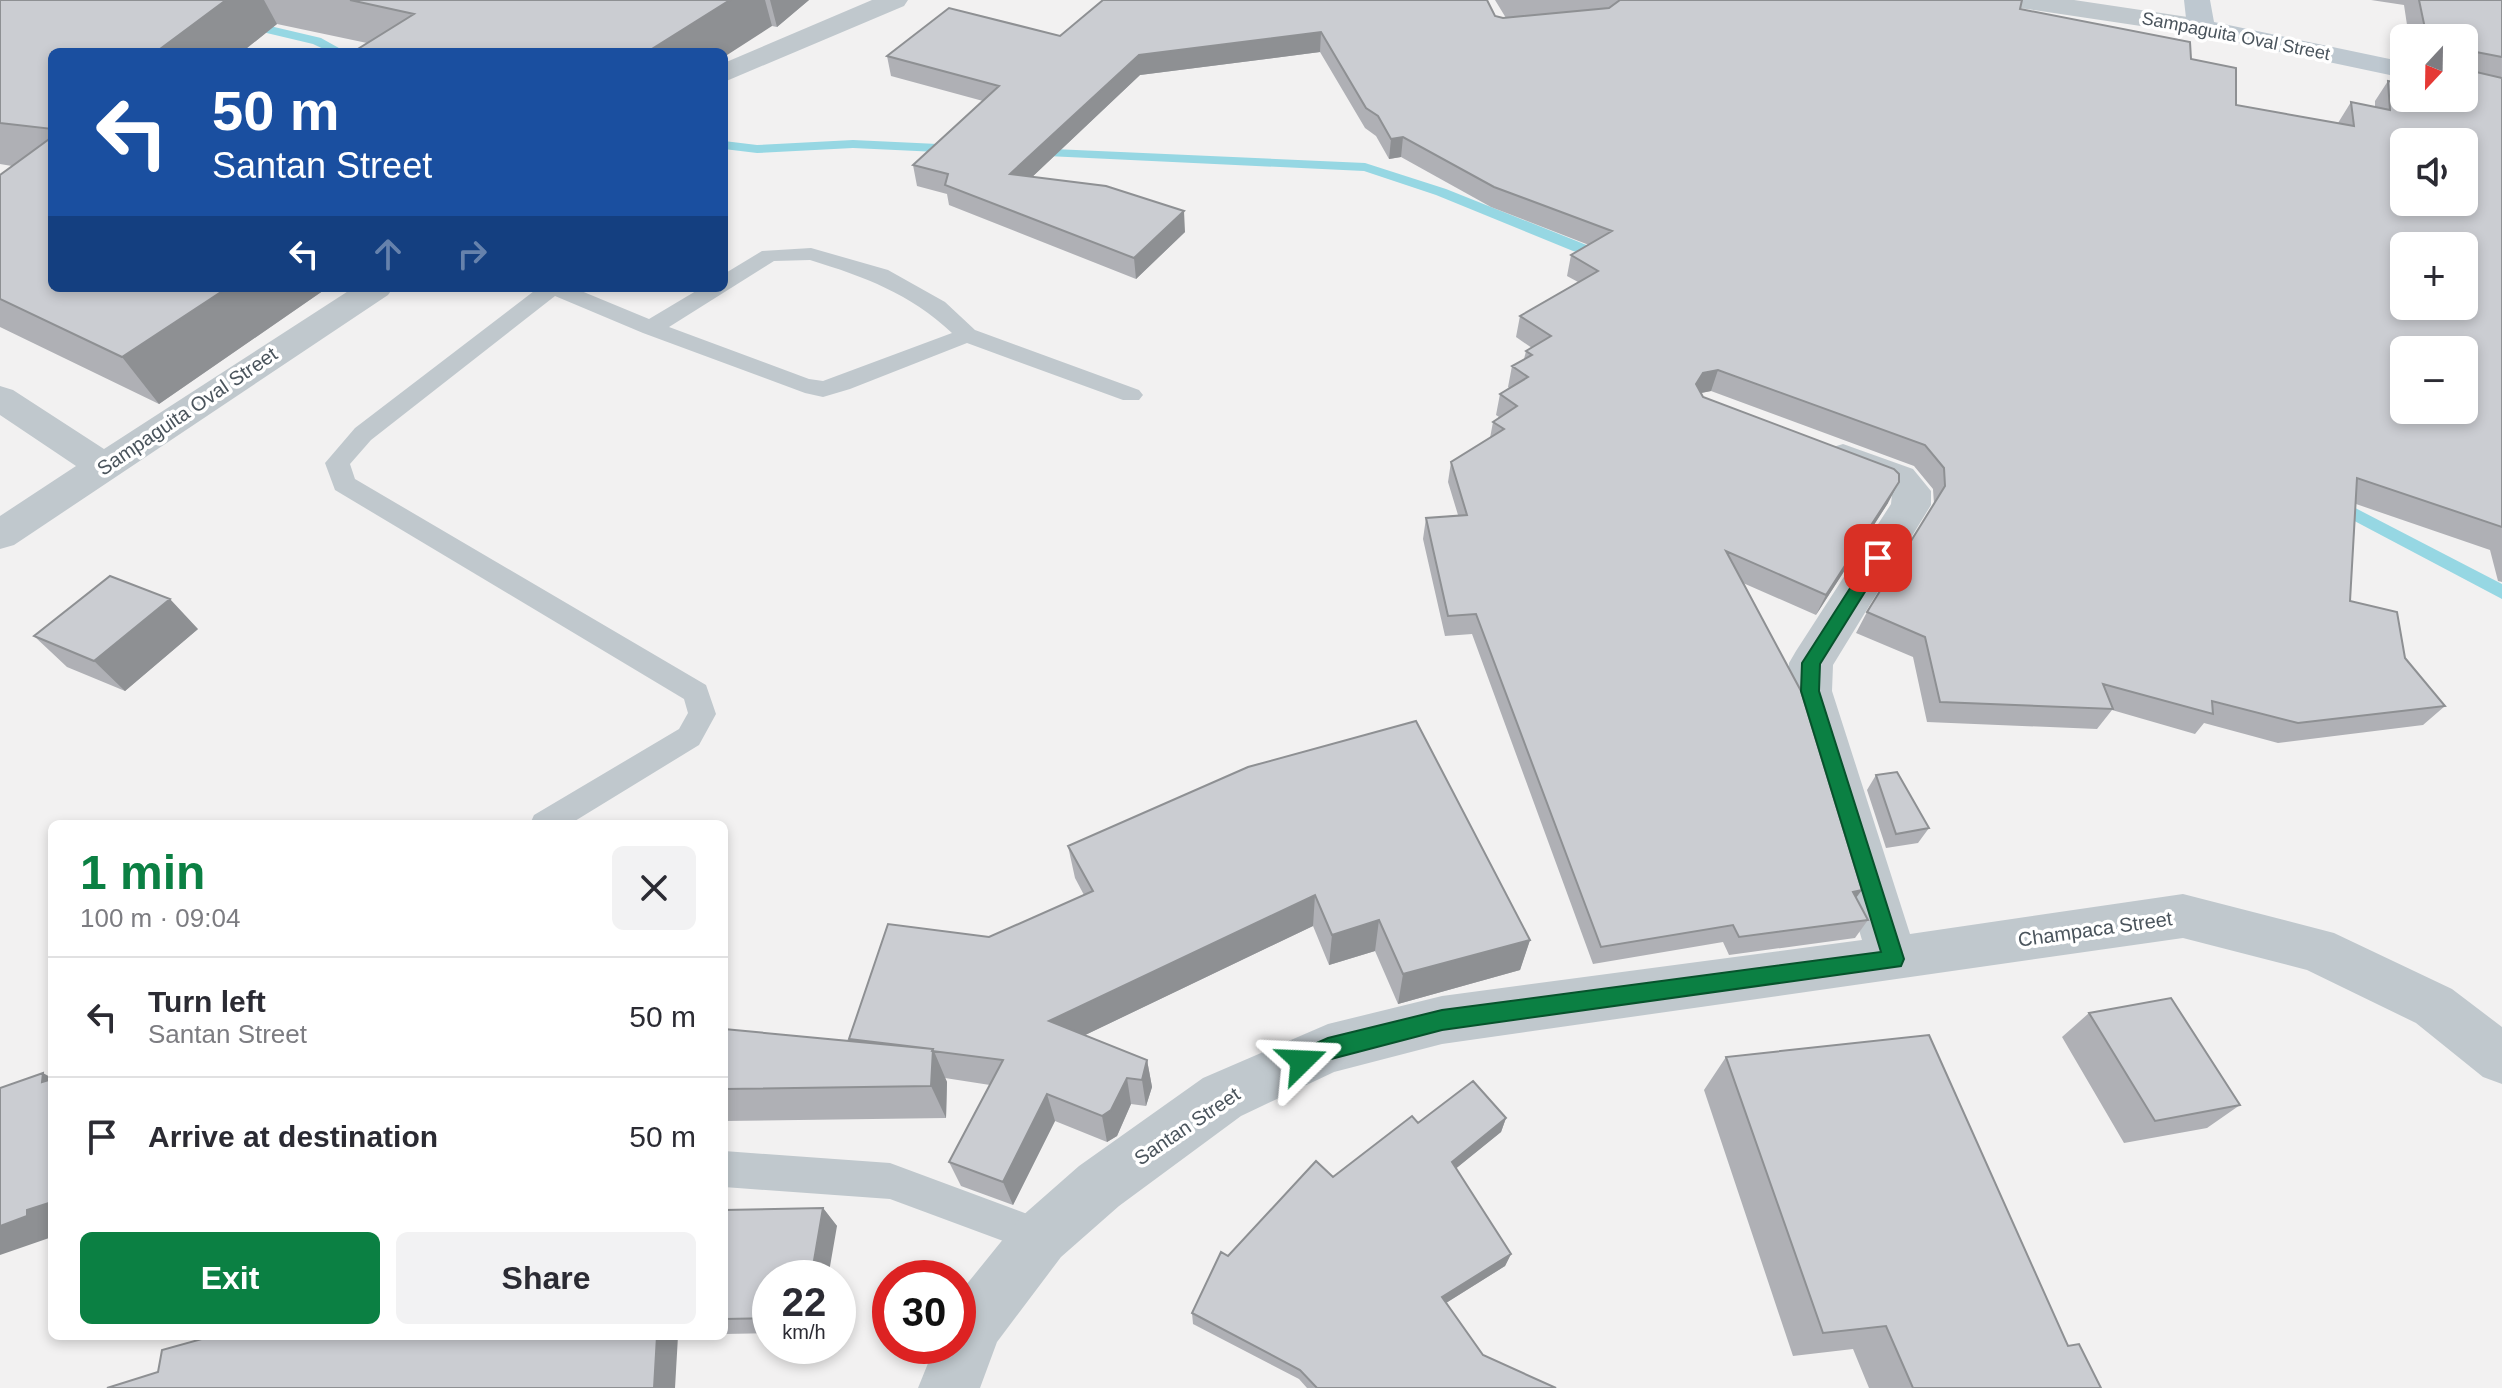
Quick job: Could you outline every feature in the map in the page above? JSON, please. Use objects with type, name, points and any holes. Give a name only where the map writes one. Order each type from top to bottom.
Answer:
[{"type":"main road","name":"Sampaguita Oval Street","points":[[2199,14],[2390,66]]},
{"type":"street","name":"Sampaguita Oval Street","points":[[2020,0],[2199,14]]},
{"type":"street","points":[[728,71],[880,1]]},
{"type":"street","name":"Sampaguita Oval Street","points":[[0,535],[370,292]]},
{"type":"street","points":[[0,398],[103,466]]},
{"type":"street","points":[[1804,443],[1899,478],[1912,491],[1911,505],[1811,663],[1810,677],[1810,691],[1893,959]]},
{"type":"street","name":"Champaca Street","points":[[1893,959],[2183,916],[2316,949],[2434,1006],[2502,1059]]},
{"type":"street","name":"Santan Street","points":[[949,1388],[974,1323],[1041,1237],[1099,1186],[1222,1097],[1328,1049],[1442,1020],[1893,959]]},
{"type":"lane","points":[[728,281],[769,255],[811,254],[880,275],[937,307],[967,335],[1131,395]]},
{"type":"lane","points":[[549,292],[363,434],[337,463],[344,484],[696,693],[702,714],[689,737],[552,820]]},
{"type":"lane","points":[[564,292],[805,386],[823,389],[967,335]]},
{"type":"lane","points":[[651,328],[710,292]]},
{"type":"lane","points":[[728,1169],[890,1181],[1041,1237]]},
{"type":"building","points":[[0,0],[226,0],[161,48],[48,48],[48,129],[0,123]]},
{"type":"building","points":[[350,0],[730,0],[653,48],[359,48],[414,14]]},
{"type":"building","points":[[1103,0],[1487,0],[1495,16],[1503,18],[1609,8],[1620,0],[2022,0],[2020,9],[2190,42],[2191,59],[2236,68],[2236,105],[2354,126],[2351,102],[2390,112],[2478,112],[2478,72],[2502,78],[2502,527],[2357,478],[2350,601],[2397,612],[2405,658],[2445,706],[2298,723],[2212,701],[2213,714],[2103,684],[2113,709],[1940,702],[1925,637],[1867,612],[1945,486],[1944,468],[1925,445],[1718,370],[1703,373],[1696,384],[1703,397],[1894,469],[1899,474],[1899,482],[1826,595],[1726,551],[1801,691],[1862,890],[1853,892],[1868,920],[1739,937],[1733,925],[1601,947],[1476,614],[1448,616],[1426,518],[1467,515],[1451,462],[1504,429],[1493,422],[1517,406],[1500,394],[1528,377],[1512,366],[1532,355],[1526,351],[1551,336],[1520,316],[1598,271],[1571,255],[1612,231],[1494,187],[1403,137],[1391,139],[1378,116],[1366,108],[1321,32],[1139,55],[1010,174],[1106,186],[1184,211],[1134,258],[945,185],[948,174],[913,165],[999,86],[887,56],[949,8],[1060,36]]},
{"type":"building","points":[[2419,0],[2502,0],[2502,57],[2478,52],[2478,24],[2424,24]]},
{"type":"building","points":[[48,140],[48,292],[221,292],[122,357],[0,299],[0,175]]},
{"type":"building","points":[[110,576],[170,599],[94,661],[34,636]]},
{"type":"building","points":[[1416,721],[1530,940],[1403,974],[1379,920],[1332,935],[1315,895],[1049,1021],[1147,1060],[1142,1080],[1127,1078],[1111,1110],[1102,1116],[1047,1094],[1003,1182],[949,1162],[1003,1060],[849,1039],[888,924],[989,937],[1093,891],[1068,846],[1248,767]]},
{"type":"building","points":[[1897,772],[1929,828],[1896,834],[1876,775]]},
{"type":"building","points":[[2171,998],[2240,1105],[2155,1121],[2089,1013]]},
{"type":"building","points":[[728,1029],[933,1049],[931,1086],[728,1089]]},
{"type":"building","points":[[1929,1035],[2068,1346],[2079,1344],[2101,1388],[1913,1388],[1886,1326],[1823,1333],[1726,1057]]},
{"type":"building","points":[[43,1073],[42,1082],[48,1080],[48,1203],[27,1210],[27,1216],[0,1226],[0,1088]]},
{"type":"building","points":[[1473,1081],[1506,1118],[1452,1162],[1511,1254],[1442,1297],[1483,1355],[1556,1388],[1317,1388],[1300,1370],[1192,1313],[1221,1252],[1228,1256],[1316,1161],[1333,1177],[1412,1116],[1418,1123]]},
{"type":"building","points":[[823,1208],[814,1260],[752,1260],[752,1318],[728,1319],[728,1210]]},
{"type":"building","points":[[198,1340],[657,1340],[654,1388],[107,1388],[158,1372],[162,1350]]},
{"type":"waterway","points":[[245,24],[317,41],[332,48]]},
{"type":"waterway","points":[[728,145],[757,149],[853,144],[959,149]]},
{"type":"waterway","points":[[1031,152],[1365,167],[1441,192],[1578,248],[1607,256]]},
{"type":"waterway","points":[[2334,503],[2502,592]]},
{"type":"route","points":[[1302,1061],[1328,1049],[1442,1020],[1893,959],[1810,691],[1811,663],[1878,558]]}]
